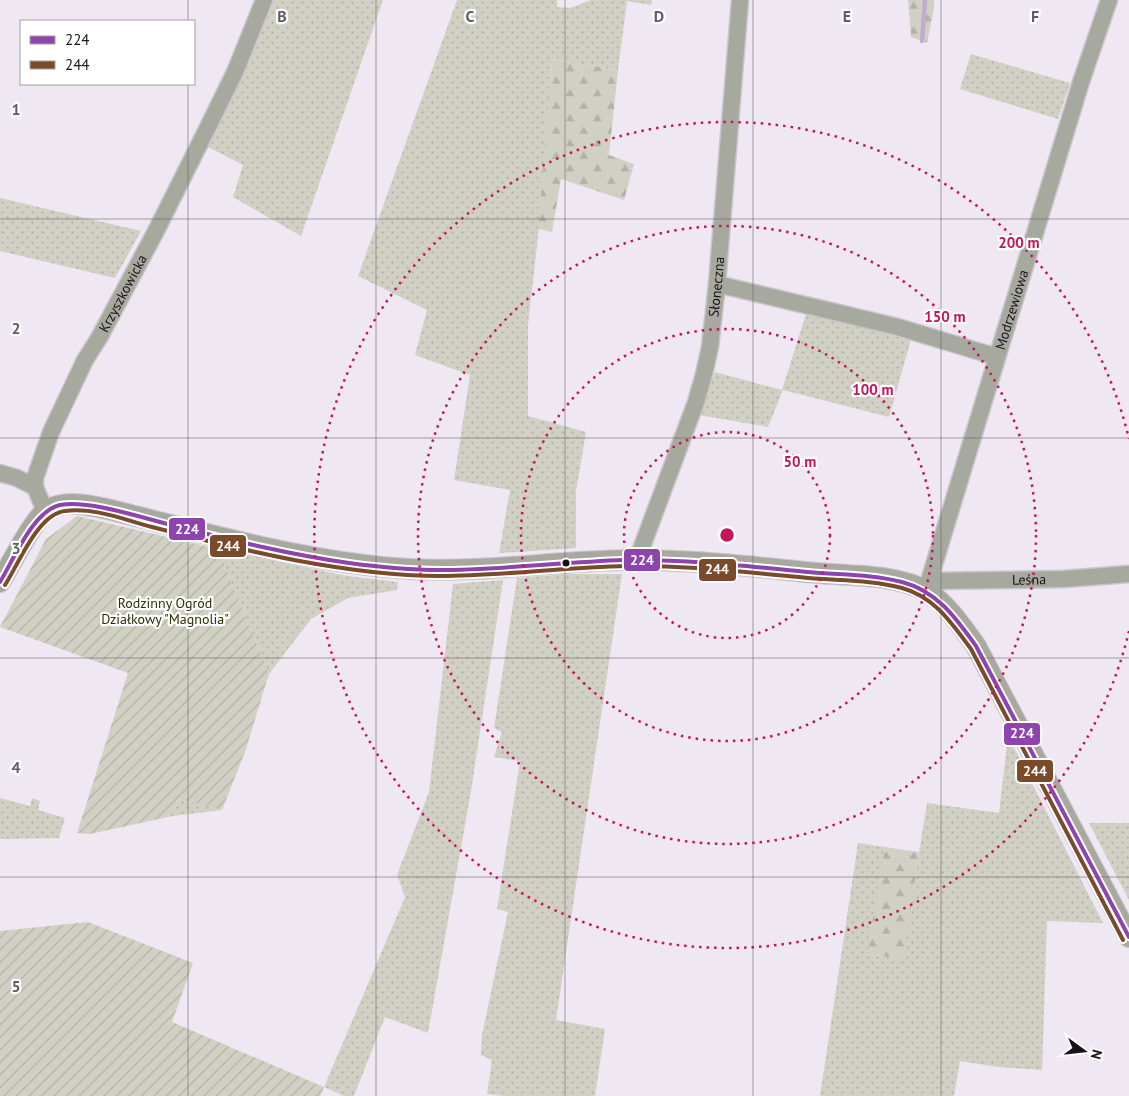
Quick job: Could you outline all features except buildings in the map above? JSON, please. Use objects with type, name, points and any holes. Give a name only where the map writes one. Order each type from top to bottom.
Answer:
[{"type":"street","name":"Krzyszkowicka","points":[[35,487],[39,463],[70,389],[160,224],[235,72],[264,0]]},
{"type":"street","name":"Słoneczna","points":[[637,560],[696,402],[710,346],[717,284],[740,0]]},
{"type":"street","name":"Modrzewiowa","points":[[928,586],[1081,82],[1109,0]]},
{"type":"street","points":[[717,284],[898,327],[997,357]]},
{"type":"street","points":[[0,473],[17,478],[35,487],[45,511]]},
{"type":"street","points":[[0,582],[31,530],[45,511],[62,505],[74,504],[311,557],[366,565],[410,569],[462,569],[637,560],[730,565],[873,578],[928,586],[976,646],[1129,937]]},
{"type":"street","name":"Leśna","points":[[928,586],[1129,574]]},
{"type":"green space","points":[[270,0],[383,0],[301,236],[233,197],[243,165],[206,146],[248,63]]},
{"type":"green space","points":[[457,0],[557,0],[557,7],[570,8],[591,0],[652,0],[651,5],[627,1],[618,70],[552,59],[540,219],[528,325],[528,416],[586,432],[576,491],[576,548],[499,553],[510,490],[454,480],[470,375],[415,355],[427,310],[358,276]]},
{"type":"green space","points":[[908,0],[934,0],[927,43],[911,37]]},
{"type":"green space","points":[[971,54],[1070,83],[1058,119],[960,89]]},
{"type":"green space","points":[[552,59],[618,70],[609,155],[634,164],[624,200],[561,179],[552,232],[538,229]]},
{"type":"green space","points":[[0,198],[141,231],[115,278],[0,251]]},
{"type":"green space","points":[[810,301],[912,336],[889,417],[783,390],[768,427],[699,415],[715,372],[782,390]]},
{"type":"green space","name":"Rodzinny Ogród Działkowy \"Magnolia\"","points":[[77,516],[218,549],[269,674],[245,752],[222,810],[178,799],[173,816],[90,834],[77,833],[128,673],[0,627],[46,539]]},
{"type":"green space","points":[[218,549],[347,576],[398,582],[397,590],[348,598],[311,619],[269,674]]},
{"type":"green space","points":[[565,574],[622,574],[556,1020],[605,1029],[595,1096],[504,1096],[487,1094],[492,1060],[481,1055],[482,1035],[508,912],[497,909],[520,761],[494,757],[502,732],[494,728],[517,578]]},
{"type":"green space","points":[[503,580],[471,791],[428,1033],[385,1017],[354,1096],[344,1096],[324,1087],[405,897],[397,875],[429,792],[453,584]]},
{"type":"green space","points":[[1008,736],[1103,923],[1047,921],[1042,1070],[998,1067],[960,1061],[954,1096],[820,1096],[858,843],[885,847],[868,954],[902,959],[927,803],[999,813]]},
{"type":"green space","points":[[0,798],[30,806],[32,798],[40,801],[38,810],[65,818],[59,838],[0,839]]},
{"type":"green space","points":[[178,799],[222,810],[173,816]]},
{"type":"green space","points":[[1089,823],[1129,823],[1129,900]]},
{"type":"green space","points":[[885,847],[919,852],[903,959],[867,954]]},
{"type":"green space","points":[[88,922],[193,963],[172,1022],[324,1087],[320,1096],[0,1096],[0,931]]},
{"type":"waterway","points":[[922,41],[925,0]]},
{"type":"transit line","name":"224","points":[[0,582],[25,537],[41,516],[50,509],[60,505],[72,504],[102,507],[285,552],[383,567],[462,570],[624,560],[670,561],[867,576],[902,582],[914,586],[936,599],[961,625],[976,646],[1129,937]]},
{"type":"transit line","name":"244","points":[[5,585],[30,541],[46,521],[55,514],[76,510],[98,512],[241,549],[330,566],[385,573],[421,576],[463,576],[648,566],[713,569],[864,582],[902,588],[914,592],[942,612],[971,649],[1123,940]]}]
